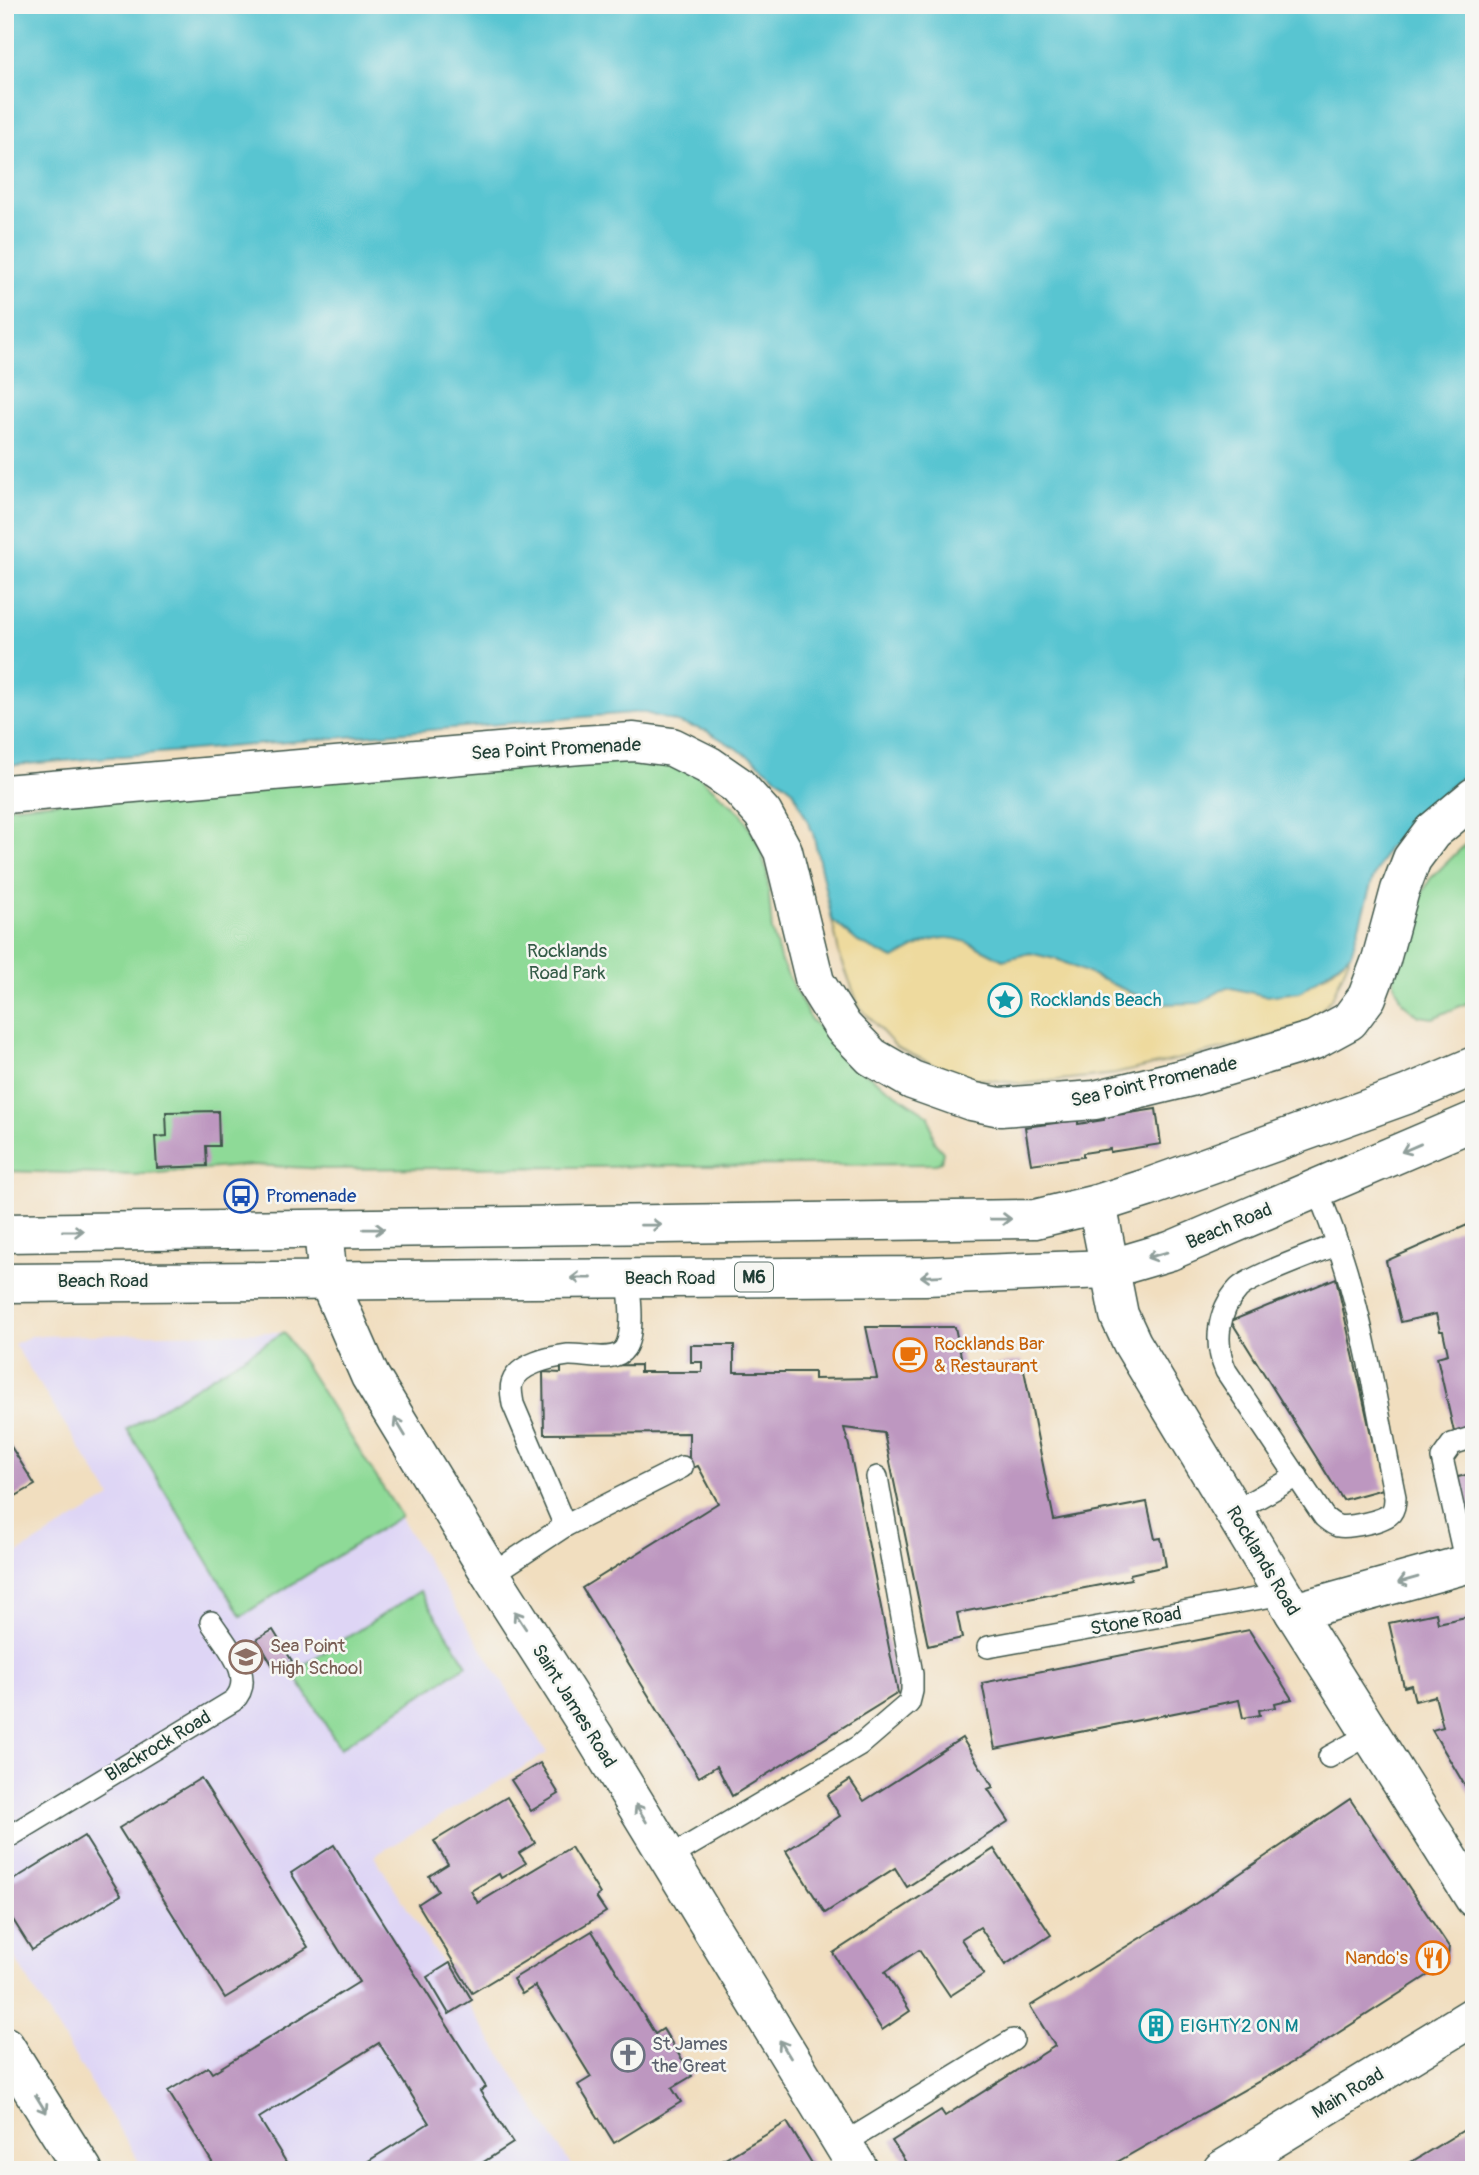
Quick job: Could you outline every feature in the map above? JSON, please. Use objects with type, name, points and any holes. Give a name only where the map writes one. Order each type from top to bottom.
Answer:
[{"type":"street","name":"Sea Point Promenade","points":[[5,794],[580,745],[634,742],[672,747],[708,765],[737,785],[763,814],[783,851],[815,982],[843,1027],[872,1057],[912,1080],[971,1101],[1000,1107],[1095,1100],[1190,1077],[1314,1040],[1349,1021],[1367,997],[1412,859],[1432,832],[1474,797]]},
{"type":"street","points":[[23,1282],[21,1232],[1035,1219],[1097,1205],[1406,1095],[1474,1066]]},
{"type":"street","name":"Beach Road","points":[[23,1282],[925,1276],[1109,1269],[1170,1251],[1474,1121]]},
{"type":"street","name":"Rocklands Road","points":[[1097,1205],[1119,1315],[1132,1343],[1288,1603],[1474,1898]]},
{"type":"street","name":"Saint James Road","points":[[323,1230],[328,1280],[370,1376],[851,2157]]},
{"type":"street","name":"Stone Road","points":[[1288,1603],[1470,1563]]},
{"type":"street","name":"Main Road","points":[[1222,2170],[1474,2016]]},
{"type":"street","points":[[5,2046],[83,2170]]},
{"type":"lane","points":[[1317,1188],[1338,1244],[1349,1280],[1395,1497],[1395,1506],[1391,1513],[1383,1518],[1350,1527],[1332,1524],[1324,1517],[1226,1371],[1219,1355],[1218,1338],[1221,1322],[1238,1288],[1252,1279],[1338,1244]]},
{"type":"lane","points":[[565,1526],[513,1404],[511,1385],[516,1375],[528,1366],[566,1355],[612,1357],[621,1352],[626,1346],[630,1322],[628,1278]]},
{"type":"lane","points":[[1470,1563],[1442,1458],[1452,1444],[1474,1437]]},
{"type":"lane","points":[[491,1575],[565,1526],[682,1467]]},
{"type":"lane","points":[[1233,1512],[1297,1476]]},
{"type":"lane","points":[[668,1858],[859,1746],[908,1703],[912,1691],[912,1674],[877,1478]]},
{"type":"lane","name":"Stone Road","points":[[988,1647],[1288,1603]]},
{"type":"lane","name":"Blackrock Road","points":[[5,1839],[239,1695],[243,1677],[240,1669],[211,1622]]},
{"type":"lane","points":[[1329,1757],[1370,1734]]},
{"type":"lane","points":[[851,2157],[1013,2040]]},
{"type":"shaded area","name":"Sea Point High School","points":[[284,1332],[547,1753],[374,1856],[574,2170],[144,2170],[5,1942],[5,1561],[111,1497],[14,1344],[31,1336]]},
{"type":"green space","name":"Rocklands Road Park","points":[[616,750],[688,767],[742,814],[760,847],[767,872],[772,931],[781,962],[811,1020],[862,1071],[929,1116],[934,1142],[943,1152],[941,1162],[325,1169],[253,1165],[134,1175],[5,1171],[5,807]]},
{"type":"green space","points":[[1474,836],[1474,1000],[1433,1018],[1419,1016],[1403,1003],[1394,983],[1393,964],[1417,903],[1430,879]]},
{"type":"green space","points":[[284,1332],[401,1516],[241,1616],[127,1429]]},
{"type":"green space","points":[[420,1591],[467,1665],[340,1748],[293,1672]]},
{"type":"sand","name":"Rocklands Beach","points":[[832,920],[858,942],[894,959],[925,943],[948,938],[971,944],[1003,960],[1030,953],[1059,960],[1132,993],[1199,1003],[1227,987],[1266,996],[1326,975],[1351,954],[1332,998],[1309,1023],[1257,1041],[1115,1074],[1023,1084],[958,1076],[896,1047],[859,1006],[839,953]]},
{"type":"water","points":[[5,5],[1474,5],[1474,767],[1421,812],[1387,849],[1372,881],[1351,954],[1300,992],[1266,996],[1227,987],[1199,1003],[1164,1004],[1132,993],[1059,960],[1030,953],[1003,960],[972,944],[948,938],[925,943],[894,959],[858,942],[832,920],[813,833],[793,790],[752,758],[707,731],[642,712],[5,766]]},
{"type":"building","points":[[1156,1109],[1161,1144],[1110,1152],[1110,1149],[1083,1153],[1083,1157],[1031,1164],[1025,1127],[1078,1120],[1078,1124]]},
{"type":"building","points":[[218,1111],[219,1146],[206,1146],[207,1166],[157,1168],[155,1137],[167,1136],[166,1112]]},
{"type":"building","points":[[1474,1222],[1474,1428],[1454,1432],[1437,1357],[1448,1354],[1443,1331],[1440,1331],[1436,1314],[1401,1322],[1386,1261]]},
{"type":"building","points":[[1336,1278],[1383,1489],[1343,1500],[1231,1321]]},
{"type":"building","points":[[866,1327],[955,1327],[964,1371],[1022,1360],[1054,1520],[1147,1502],[1155,1539],[1161,1538],[1166,1566],[1130,1574],[1131,1579],[957,1613],[962,1638],[928,1646],[884,1433],[844,1428],[898,1693],[732,1796],[717,1766],[699,1777],[582,1588],[718,1503],[698,1466],[689,1469],[689,1433],[544,1434],[543,1372],[561,1373],[561,1366],[640,1365],[640,1372],[702,1372],[702,1362],[691,1362],[691,1345],[734,1345],[734,1372],[814,1372],[814,1379],[877,1378]]},
{"type":"building","points":[[5,1437],[35,1485],[5,1502]]},
{"type":"building","points":[[1474,1473],[1474,1515],[1464,1517],[1454,1478]]},
{"type":"building","points":[[1436,1613],[1438,1623],[1466,1617],[1474,1650],[1474,1801],[1432,1730],[1443,1727],[1435,1696],[1415,1701],[1411,1685],[1404,1687],[1389,1623]]},
{"type":"building","points":[[273,1630],[292,1661],[276,1671],[257,1639]]},
{"type":"building","points":[[1249,1630],[1292,1699],[1275,1703],[1276,1707],[1259,1710],[1260,1715],[1243,1718],[1239,1700],[995,1749],[982,1683]]},
{"type":"building","points":[[962,1738],[993,1787],[988,1789],[1009,1821],[907,1887],[895,1868],[825,1913],[786,1851],[840,1816],[827,1795],[850,1780],[864,1801]]},
{"type":"building","points":[[540,1763],[559,1794],[531,1811],[511,1780]]},
{"type":"building","points":[[201,1778],[308,1947],[225,1998],[119,1828]]},
{"type":"building","points":[[507,1797],[535,1843],[519,1853],[526,1863],[501,1878],[499,1874],[471,1891],[478,1903],[571,1847],[600,1894],[596,1897],[606,1912],[472,1993],[418,1904],[438,1891],[429,1876],[448,1864],[434,1841]]},
{"type":"building","points":[[1350,1799],[1449,1947],[1447,1963],[1293,2062],[1103,2170],[911,2170],[892,2141],[941,2110],[945,2116],[1055,2046],[1030,2006],[1192,1906]]},
{"type":"building","points":[[84,1836],[121,1895],[32,1950],[5,1907],[5,1885]]},
{"type":"building","points":[[334,1845],[486,2087],[480,2091],[513,2143],[471,2170],[354,2170],[429,2123],[379,2043],[259,2118],[291,2170],[217,2170],[168,2091],[208,2067],[212,2073],[359,1982],[291,1873]]},
{"type":"building","points":[[994,1849],[1051,1935],[1005,1965],[980,1927],[961,1939],[984,1974],[950,1996],[919,1950],[885,1972],[910,2011],[882,2030],[833,1953]]},
{"type":"building","name":"St James the Great","points":[[592,1931],[655,2034],[663,2029],[692,2076],[672,2088],[681,2102],[614,2143],[578,2085],[591,2077],[535,1986],[522,1994],[513,1979]]},
{"type":"building","points":[[450,1963],[472,2000],[449,2014],[427,1977]]},
{"type":"building","points":[[787,2122],[816,2170],[707,2170]]},
{"type":"building","points":[[1474,2124],[1474,2170],[1398,2170]]},
{"type":"place","name":"Rocklands Beach","points":[[1005,1000]]},
{"type":"place","name":"Promenade","points":[[241,1196]]},
{"type":"place","name":"Rocklands Bar & Restaurant","points":[[910,1355]]},
{"type":"place","name":"Sea Point High School","points":[[246,1657]]},
{"type":"place","name":"Nando's","points":[[1433,1958]]},
{"type":"place","name":"EIGHTY2 ON M","points":[[1156,2026]]},
{"type":"place","name":"St James the Great","points":[[628,2055]]}]
